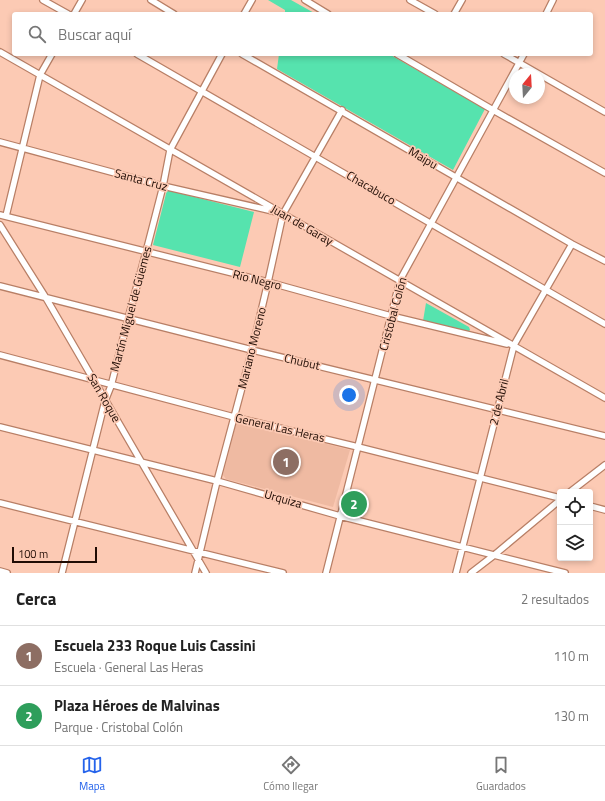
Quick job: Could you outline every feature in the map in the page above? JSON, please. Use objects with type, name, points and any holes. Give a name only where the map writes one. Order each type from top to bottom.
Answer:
[{"type":"street","points":[[43,0],[64,12]]},
{"type":"street","points":[[75,12],[82,0]]},
{"type":"street","points":[[151,0],[171,12]]},
{"type":"street","points":[[245,12],[252,0]]},
{"type":"street","points":[[305,0],[325,12]]},
{"type":"street","points":[[410,0],[431,12]]},
{"type":"street","points":[[455,12],[462,0]]},
{"type":"street","points":[[547,12],[553,0]]},
{"type":"street","name":"Juan de Garay","points":[[0,52],[605,398]]},
{"type":"street","points":[[3,215],[23,148],[40,75],[51,56]]},
{"type":"street","name":"Chacabuco","points":[[140,56],[605,324]]},
{"type":"street","name":"Martín Miguel de Güemes","points":[[62,573],[105,401],[111,386],[163,186],[170,150],[221,56]]},
{"type":"street","name":"Maipu","points":[[246,56],[342,110],[572,244],[605,261]]},
{"type":"street","points":[[399,56],[605,173]]},
{"type":"street","points":[[508,56],[605,112]]},
{"type":"street","name":"Cristobal Colón","points":[[326,573],[400,280],[523,56]]},
{"type":"street","name":"Mariano Moreno","points":[[195,573],[217,481],[252,350],[283,214],[342,110]]},
{"type":"street","name":"Santa Cruz","points":[[0,142],[163,186],[283,214]]},
{"type":"street","name":"Río Negro","points":[[3,215],[268,282],[392,316],[514,346]]},
{"type":"street","name":"San Roque","points":[[0,225],[46,298],[206,573]]},
{"type":"street","name":"2 de Abril","points":[[456,573],[514,346],[572,244]]},
{"type":"street","name":"Chubut","points":[[0,286],[252,350],[605,436]]},
{"type":"street","name":"General Las Heras","points":[[0,355],[93,379],[111,386],[557,498]]},
{"type":"street","name":"Urquiza","points":[[0,427],[217,481],[340,516],[493,556],[565,573]]},
{"type":"street","points":[[574,489],[605,465]]},
{"type":"street","points":[[470,573],[493,556],[557,502]]},
{"type":"street","points":[[0,503],[283,573]]},
{"type":"street","points":[[593,507],[605,510]]},
{"type":"street","points":[[0,571],[6,573]]},
{"type":"shaded area","points":[[239,422],[350,450],[333,507],[226,479],[223,475],[236,424]]},
{"type":"green space","points":[[268,0],[291,0],[312,12],[285,12],[285,10]]},
{"type":"green space","points":[[279,56],[392,56],[485,109],[453,170],[277,69]]},
{"type":"green space","points":[[167,190],[254,212],[240,267],[153,245]]},
{"type":"green space","points":[[426,303],[469,327],[470,330],[468,332],[423,321]]},
{"type":"green space","points":[[349,497],[362,500],[358,514],[347,511],[346,508]]},
{"type":"place","name":"Escuela 233 Roque Luis Cassini","points":[[286,462]]},
{"type":"place","name":"Plaza Héroes de Malvinas","points":[[354,504]]}]
